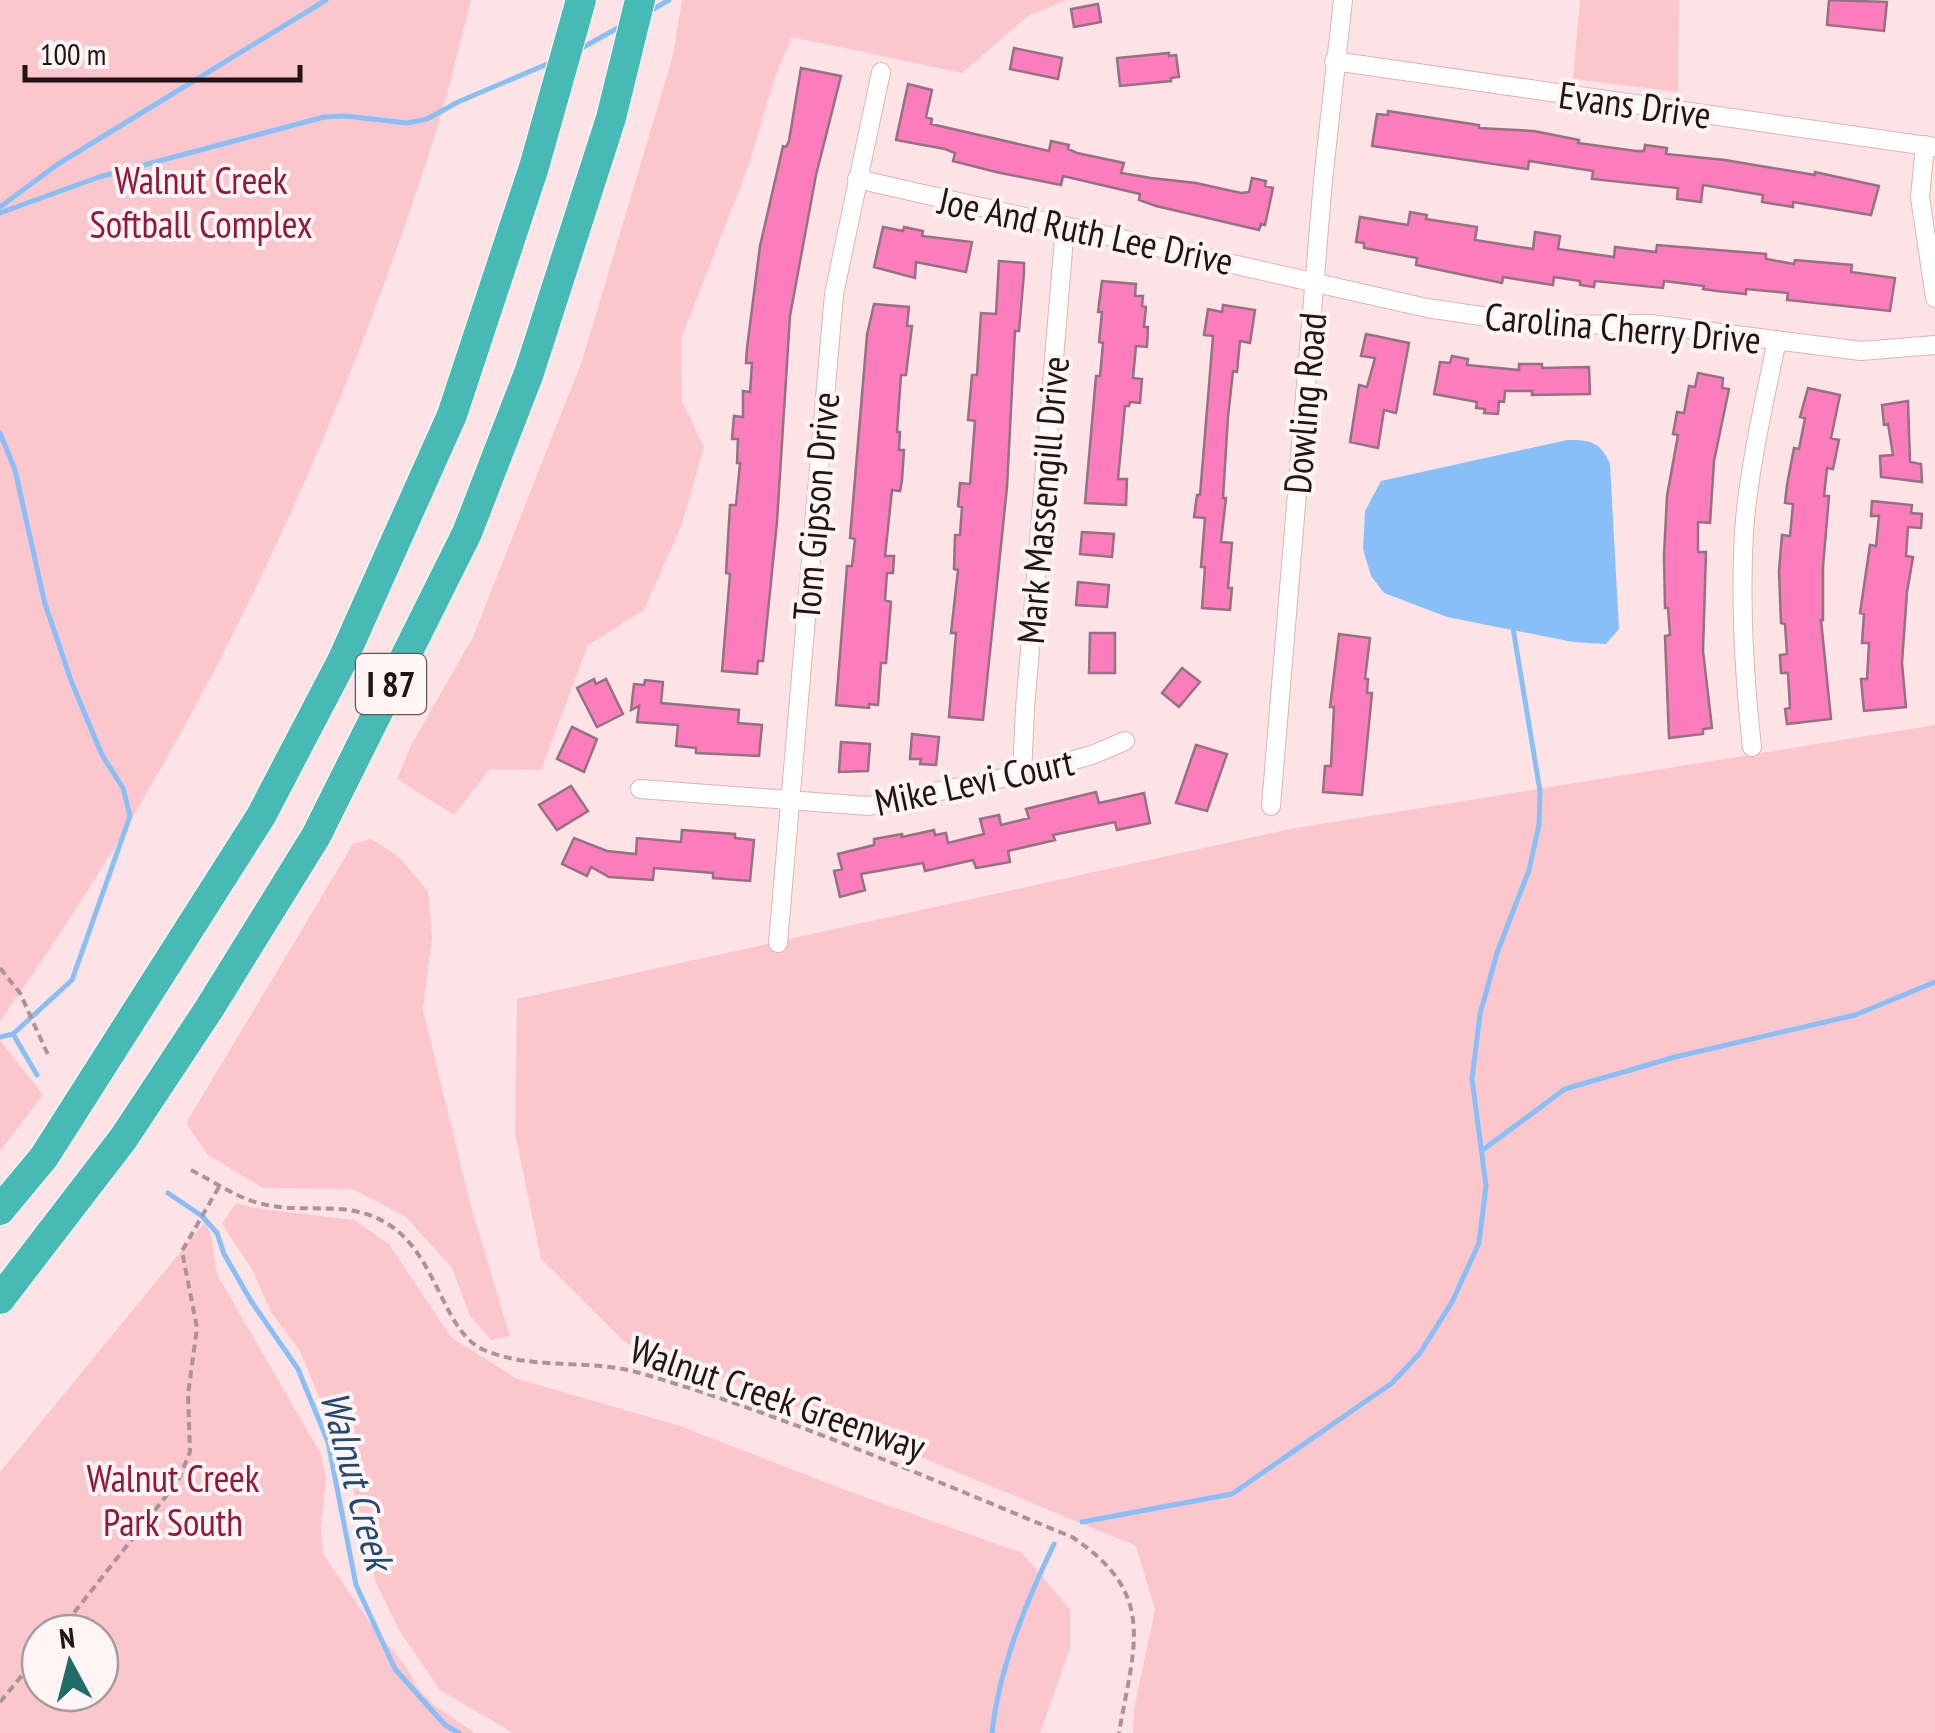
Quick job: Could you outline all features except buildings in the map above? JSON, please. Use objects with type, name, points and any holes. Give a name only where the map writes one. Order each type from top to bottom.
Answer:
[{"type":"highway","name":"I 87","points":[[0,1210],[44,1157],[261,816],[342,661],[452,416],[534,168],[581,0]]},
{"type":"highway","name":"I 87","points":[[0,1299],[123,1140],[316,836],[458,550],[530,373],[611,118],[640,0]]},
{"type":"street","name":"Dowling Road","points":[[1271,806],[1314,280],[1343,0]]},
{"type":"street","name":"Evans Drive","points":[[1334,61],[1930,146]]},
{"type":"street","name":"Tom Gipson Drive","points":[[778,943],[834,294],[881,72]]},
{"type":"street","points":[[1930,146],[1920,197],[1935,298]]},
{"type":"street","name":"Joe And Ruth Lee Drive","points":[[857,179],[1314,280]]},
{"type":"street","name":"Mark Massengill Drive","points":[[1022,774],[1065,226]]},
{"type":"street","name":"Carolina Cherry Drive","points":[[1314,280],[1428,308],[1542,325],[1650,324],[1861,351],[1935,345]]},
{"type":"street","points":[[1752,747],[1744,666],[1744,528],[1777,340]]},
{"type":"street","name":"Mike Levi Court","points":[[640,789],[868,806],[1022,774],[1092,755],[1125,741]]},
{"type":"path","points":[[0,968],[20,992],[48,1055]]},
{"type":"path","name":"Walnut Creek Greenway","points":[[191,1170],[258,1203],[347,1208],[393,1227],[425,1261],[462,1334],[480,1348],[512,1360],[596,1363],[638,1372],[801,1428],[1072,1537],[1099,1555],[1130,1597],[1133,1648],[1119,1733]]},
{"type":"path","points":[[74,1613],[172,1490],[188,1462],[188,1394],[197,1328],[182,1251],[220,1185]]},
{"type":"path","points":[[0,1702],[20,1678]]},
{"type":"green space","name":"Walnut Creek Softball Complex","points":[[0,0],[471,0],[435,135],[389,270],[299,495],[193,711],[69,919],[0,1021]]},
{"type":"green space","points":[[682,0],[1067,0],[1028,16],[962,73],[792,37],[775,77],[747,170],[681,339],[682,401],[704,447],[682,524],[644,610],[588,645],[541,770],[490,769],[454,815],[397,779],[411,745],[473,637],[582,361],[673,55]]},
{"type":"green space","points":[[1580,0],[1679,0],[1678,92],[1573,79]]},
{"type":"green space","points":[[1935,725],[1935,1733],[1133,1733],[1134,1709],[1155,1610],[1136,1546],[836,1422],[626,1343],[541,1259],[515,1133],[517,999],[1290,829]]},
{"type":"green space","points":[[371,839],[399,857],[428,891],[432,937],[423,1010],[470,1203],[510,1336],[491,1340],[470,1316],[452,1268],[405,1216],[352,1189],[263,1188],[208,1155],[186,1123],[353,844]]},
{"type":"green space","points":[[0,1040],[43,1095],[0,1151]]},
{"type":"green space","points":[[236,1203],[354,1220],[389,1244],[451,1337],[515,1378],[680,1426],[1022,1553],[1070,1609],[1070,1648],[1040,1733],[513,1733],[440,1690],[399,1630],[376,1583],[348,1468],[300,1351],[271,1312],[252,1269],[222,1224]]},
{"type":"green space","name":"Walnut Creek Park South","points":[[205,1222],[218,1276],[321,1454],[326,1479],[321,1526],[323,1554],[370,1623],[407,1668],[416,1686],[435,1706],[475,1733],[0,1733],[0,1472]]},
{"type":"water","points":[[1567,440],[1593,443],[1610,464],[1619,629],[1606,644],[1573,642],[1447,617],[1384,593],[1371,576],[1363,549],[1365,511],[1381,481]]},
{"type":"waterway","points":[[0,207],[58,164],[326,0]]},
{"type":"waterway","points":[[650,11],[669,0]]},
{"type":"waterway","points":[[580,49],[623,25]]},
{"type":"waterway","points":[[0,213],[99,177],[324,117],[407,123],[427,119],[552,62]]},
{"type":"waterway","points":[[0,433],[15,470],[45,604],[72,683],[102,755],[123,788],[130,816],[72,980],[13,1034],[0,1037]]},
{"type":"waterway","points":[[1082,1522],[1232,1494],[1392,1383],[1420,1353],[1452,1302],[1479,1243],[1486,1186],[1472,1079],[1480,1014],[1497,953],[1529,870],[1539,825],[1540,791],[1513,628]]},
{"type":"waterway","points":[[1484,1149],[1565,1089],[1675,1057],[1855,1015],[1935,982]]},
{"type":"waterway","name":"Walnut Creek","points":[[13,1034],[37,1075]]},
{"type":"waterway","name":"Walnut Creek","points":[[168,1193],[202,1216],[217,1233],[224,1254],[251,1301],[298,1369],[328,1442],[356,1585],[395,1669],[445,1725],[459,1733]]},
{"type":"waterway","points":[[992,1733],[1015,1636],[1054,1544]]}]
